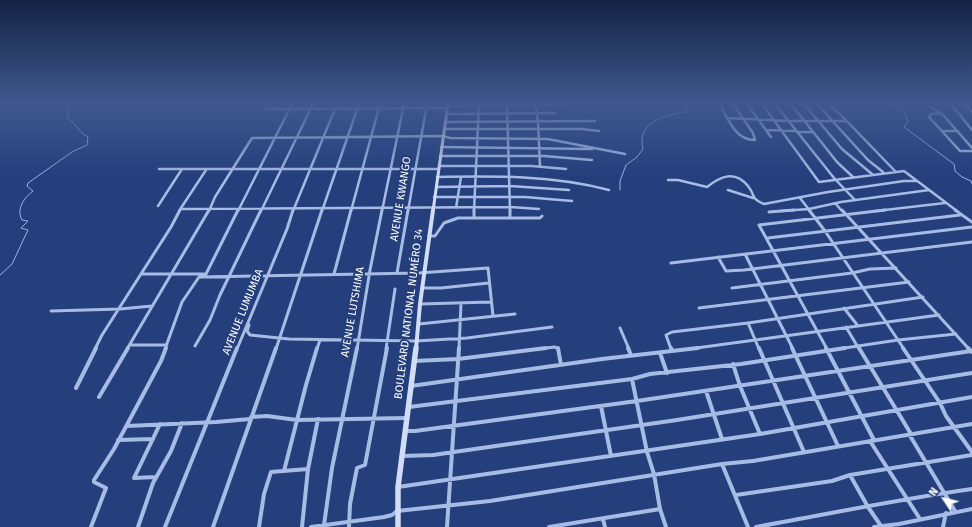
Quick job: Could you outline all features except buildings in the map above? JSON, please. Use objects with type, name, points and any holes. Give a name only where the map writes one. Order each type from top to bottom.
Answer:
[{"type":"main road","name":"BOULEVARD NATIONAL NUMÉRO 34","points":[[398,527],[398,487],[432,208],[444,129]]},
{"type":"street","points":[[91,527],[106,488],[98,485],[94,482],[94,480],[127,426],[161,362],[178,311],[185,296],[197,278],[205,275],[278,129]]},
{"type":"street","points":[[195,346],[210,320],[280,170],[301,129]]},
{"type":"street","name":"AVENUE LUMUMBA","points":[[165,527],[327,129]]},
{"type":"street","points":[[213,527],[280,339],[301,275],[306,253],[350,129]]},
{"type":"street","points":[[334,274],[373,129]]},
{"type":"street","name":"AVENUE LUTSHIMA","points":[[324,525],[332,468],[359,339],[382,208],[396,149],[399,129]]},
{"type":"street","name":"AVENUE KWANGO","points":[[397,273],[422,129]]},
{"type":"street","points":[[444,129],[581,129],[599,131]]},
{"type":"street","points":[[474,217],[478,129]]},
{"type":"street","points":[[508,129],[511,197],[510,218]]},
{"type":"street","points":[[538,129],[540,166]]},
{"type":"street","points":[[735,129],[742,138],[750,141],[755,140],[750,129]]},
{"type":"street","points":[[780,129],[797,150],[817,181],[836,180],[883,172],[906,172],[972,222]]},
{"type":"street","points":[[795,129],[836,180],[855,200]]},
{"type":"street","points":[[810,129],[837,162],[853,177]]},
{"type":"street","points":[[825,129],[857,163],[872,174]]},
{"type":"street","points":[[840,129],[868,160],[883,172]]},
{"type":"street","points":[[853,129],[895,171]]},
{"type":"street","points":[[939,129],[960,151],[972,151]]},
{"type":"street","points":[[956,129],[972,148]]},
{"type":"street","points":[[766,130],[813,132]]},
{"type":"street","points":[[766,130],[771,137]]},
{"type":"street","points":[[941,131],[958,131]]},
{"type":"street","points":[[99,396],[131,345],[152,306],[210,210],[215,197],[251,139],[297,137],[443,136],[450,138],[538,138],[625,154]]},
{"type":"street","points":[[441,147],[598,148]]},
{"type":"street","points":[[461,156],[462,147]]},
{"type":"street","points":[[440,156],[539,156],[592,160]]},
{"type":"street","points":[[159,169],[415,170],[439,167],[477,166],[540,166],[566,168]]},
{"type":"street","points":[[158,206],[182,169]]},
{"type":"street","points":[[76,388],[102,335],[120,309],[206,170]]},
{"type":"street","points":[[437,176],[549,178],[588,184],[609,190]]},
{"type":"street","points":[[456,208],[460,187],[460,176]]},
{"type":"street","points":[[668,180],[678,180],[707,186],[724,176],[735,176],[748,186],[757,202],[764,204],[904,181],[916,181]]},
{"type":"street","points":[[436,187],[510,186],[569,190]]},
{"type":"street","points":[[728,190],[754,198]]},
{"type":"street","points":[[769,212],[809,209],[835,203],[930,190]]},
{"type":"street","points":[[434,197],[511,197],[572,201]]},
{"type":"street","points":[[736,495],[832,481],[850,475],[972,454],[966,442],[953,426],[940,403],[817,219],[800,198]]},
{"type":"street","points":[[835,203],[870,239],[972,351]]},
{"type":"street","points":[[920,519],[872,440],[851,393],[780,266],[768,238],[759,225],[847,216],[945,203]]},
{"type":"street","points":[[182,209],[510,207],[539,209]]},
{"type":"street","points":[[768,238],[961,215]]},
{"type":"street","points":[[429,236],[435,236],[446,222],[458,218],[540,218],[542,216]]},
{"type":"street","points":[[671,263],[972,227]]},
{"type":"street","points":[[718,257],[726,271],[753,270],[972,242]]},
{"type":"street","points":[[745,254],[787,336],[829,423],[838,446]]},
{"type":"street","points":[[142,274],[230,276],[370,274],[488,268],[493,316]]},
{"type":"street","points":[[732,288],[852,273],[870,269],[896,268]]},
{"type":"street","points":[[423,288],[441,288],[489,282]]},
{"type":"street","points":[[699,308],[909,282]]},
{"type":"street","points":[[349,524],[350,504],[357,468],[366,465],[388,340],[395,289]]},
{"type":"street","points":[[672,351],[666,337],[667,333],[748,323],[923,297]]},
{"type":"street","points":[[420,304],[491,302]]},
{"type":"street","points":[[447,527],[453,451],[454,402],[461,303]]},
{"type":"street","points":[[51,311],[120,309],[152,306]]},
{"type":"street","points":[[844,308],[858,326]]},
{"type":"street","points":[[419,324],[515,314]]},
{"type":"street","points":[[410,386],[630,355],[660,353],[755,341],[939,315]]},
{"type":"street","points":[[250,319],[247,331],[250,335],[266,335],[280,339],[417,340],[459,338],[552,327]]},
{"type":"street","points":[[748,323],[804,452]]},
{"type":"street","points":[[846,327],[897,411],[955,512]]},
{"type":"street","points":[[620,328],[630,355]]},
{"type":"street","points":[[408,407],[632,379],[650,374],[796,356],[898,340],[956,334]]},
{"type":"street","points":[[284,471],[320,340]]},
{"type":"street","points":[[131,345],[167,345]]},
{"type":"street","points":[[414,361],[458,359],[555,347],[558,348],[561,365]]},
{"type":"street","points":[[405,431],[415,432],[637,402],[706,390],[972,351]]},
{"type":"street","points":[[660,353],[666,373]]},
{"type":"street","points":[[733,364],[740,386],[760,434]]},
{"type":"street","points":[[402,456],[453,451],[641,425],[713,414],[716,412],[749,409],[817,399],[972,373]]},
{"type":"street","points":[[632,379],[647,452],[654,474],[660,509],[666,527]]},
{"type":"street","points":[[706,390],[722,439]]},
{"type":"street","points":[[398,487],[647,452],[654,449],[829,423],[972,397]]},
{"type":"street","points":[[601,406],[611,456]]},
{"type":"street","points":[[127,426],[231,422],[267,416],[297,420],[407,418]]},
{"type":"street","points":[[302,527],[308,469],[318,419]]},
{"type":"street","points":[[138,527],[156,477],[171,451],[182,423]]},
{"type":"street","points":[[156,477],[134,478],[160,424]]},
{"type":"street","points":[[311,527],[349,524],[392,515],[397,511],[448,506],[595,485],[654,474],[753,461],[972,424]]},
{"type":"street","points":[[118,440],[153,439]]},
{"type":"street","points":[[722,464],[748,527]]},
{"type":"street","points":[[259,527],[264,494],[271,472],[308,469]]},
{"type":"street","points":[[850,475],[868,508],[881,526]]},
{"type":"street","points":[[756,527],[868,508],[908,498],[972,489]]},
{"type":"street","points":[[549,527],[660,509]]},
{"type":"street","points":[[874,527],[899,526],[920,519],[972,509]]},
{"type":"street","points":[[943,527],[946,513]]},
{"type":"street","points":[[603,519],[605,527]]},
{"type":"waterway","points":[[0,275],[12,264],[28,230],[21,228],[28,221],[22,220],[20,216],[20,208],[24,200],[33,191],[27,186],[28,183],[72,152],[87,145],[88,137],[78,129]]},
{"type":"waterway","points":[[620,190],[620,181],[626,165],[637,157],[643,149],[642,140],[646,129]]},
{"type":"waterway","points":[[906,129],[954,164],[955,171],[962,177],[971,181],[972,184]]}]
